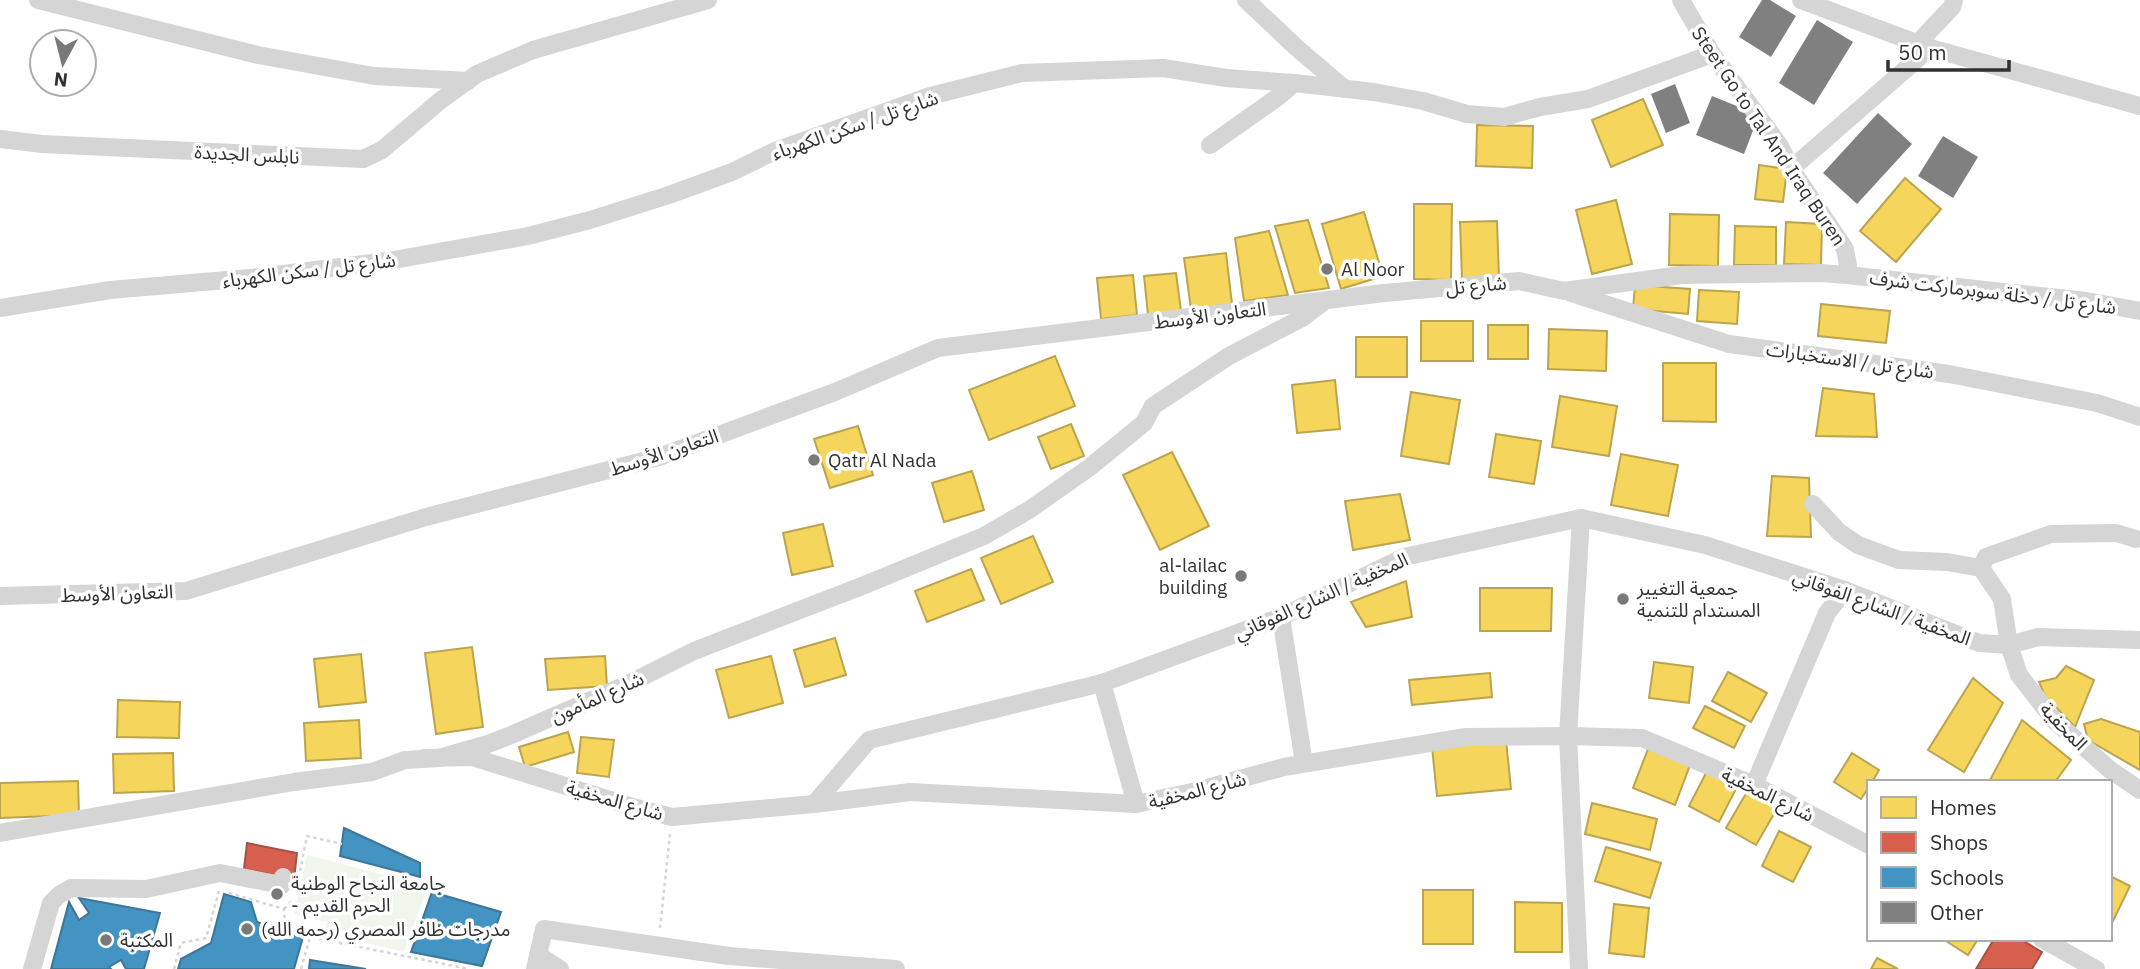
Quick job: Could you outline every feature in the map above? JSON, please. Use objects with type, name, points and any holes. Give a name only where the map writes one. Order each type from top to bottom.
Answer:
[{"type":"street","points":[[38,0],[271,57],[373,76],[468,81]]},
{"type":"street","name":"نابلس الجديدة","points":[[0,139],[42,144],[363,159],[382,150],[441,100],[477,74],[533,50],[708,0]]},
{"type":"street","points":[[1246,0],[1345,89]]},
{"type":"street","name":"Steet Go to Tal And Iraq Buren","points":[[1681,0],[1712,54],[1780,146],[1791,169],[1845,249],[1847,275]]},
{"type":"street","points":[[1801,0],[1924,46],[2140,106]]},
{"type":"street","points":[[1791,169],[1924,46],[1952,7],[1954,0]]},
{"type":"street","name":"شارع تل / سكن الكهرباء","points":[[0,308],[110,290],[275,275],[388,261],[528,236],[669,195],[732,172],[775,151],[930,96],[1022,73],[1163,68],[1226,78],[1345,89],[1423,101],[1467,114],[1504,117],[1540,107],[1588,99],[1712,54]]},
{"type":"street","points":[[1210,145],[1294,83]]},
{"type":"street","name":"شارع تل","points":[[1144,423],[1153,406],[1229,356],[1302,318],[1326,300],[1519,281],[1564,291],[1681,275],[1847,275]]},
{"type":"street","name":"شارع تل / دخلة سوبرماركت شرف","points":[[1847,275],[2086,301],[2140,311]]},
{"type":"street","name":"شارع تل / الاستخبارات","points":[[1564,291],[1729,344],[1949,374],[2097,403],[2140,417]]},
{"type":"street","name":"التعاون الأوسط","points":[[0,596],[186,590],[426,517],[659,457],[835,392],[938,348],[1326,300]]},
{"type":"street","name":"شارع المأمون","points":[[0,833],[293,782],[372,772],[405,760],[439,758],[499,741],[619,688],[694,651],[974,540],[1004,525],[1053,494],[1144,423]]},
{"type":"street","points":[[1813,504],[1839,532],[1858,545],[1899,560],[1947,562],[1981,568],[1986,557],[2052,534],[2116,533],[2136,539]]},
{"type":"street","points":[[1579,969],[1568,736],[1581,518]]},
{"type":"street","name":"المخفية / الشارع الفوقاني","points":[[814,804],[869,740],[1102,683],[1281,617],[1404,557],[1581,518],[1704,545],[1845,590],[1979,643],[2009,645],[2038,637],[2140,640]]},
{"type":"street","name":"المخفية","points":[[1981,568],[2002,599],[2009,645],[2019,675],[2055,721],[2109,769],[2140,790]]},
{"type":"street","points":[[1754,785],[1827,613],[1845,590]]},
{"type":"street","points":[[1281,617],[1304,763]]},
{"type":"street","points":[[1102,683],[1136,804]]},
{"type":"street","name":"شارع المخفية","points":[[424,758],[472,757],[672,817],[910,792],[1136,804],[1284,767],[1466,737],[1642,738],[1754,785],[1867,844]]},
{"type":"street","points":[[32,969],[51,903],[58,895],[71,888],[146,889],[220,873],[282,886],[293,880]]},
{"type":"street","points":[[559,969],[536,962],[544,929],[729,956],[896,969]]},
{"type":"street","points":[[2046,941],[2096,969]]},
{"type":"path","points":[[658,946],[672,817]]},
{"type":"path","points":[[301,969],[310,931],[285,923],[284,909],[293,900],[293,880],[307,836],[342,844]]},
{"type":"path","points":[[174,969],[181,943],[206,938],[218,890],[284,909]]},
{"type":"path","points":[[310,937],[469,969]]},
{"type":"shaded area","points":[[307,855],[428,886],[404,952],[324,933],[327,922],[294,914]]},
{"type":"building: Homes","points":[[1643,99],[1663,145],[1611,167],[1592,120]]},
{"type":"building: Homes","points":[[1477,125],[1533,126],[1532,168],[1476,166]]},
{"type":"building: Homes","points":[[1759,165],[1787,169],[1783,202],[1755,199]]},
{"type":"building: Homes","points":[[1905,178],[1941,209],[1896,262],[1860,231]]},
{"type":"building: Homes","points":[[1616,200],[1632,264],[1592,274],[1576,210]]},
{"type":"building: Homes","points":[[1414,204],[1452,204],[1451,280],[1414,279]]},
{"type":"building: Homes","points":[[1364,212],[1383,276],[1341,289],[1322,224]]},
{"type":"building: Homes","points":[[1670,214],[1719,215],[1718,266],[1669,265]]},
{"type":"building: Homes","points":[[1308,220],[1329,288],[1295,293],[1275,226]]},
{"type":"building: Homes","points":[[1497,221],[1499,278],[1462,279],[1460,222]]},
{"type":"building: Homes","points":[[1786,222],[1822,224],[1821,265],[1784,264]]},
{"type":"building: Homes","points":[[1735,226],[1776,227],[1776,265],[1734,265]]},
{"type":"building: Homes","points":[[1269,231],[1288,295],[1244,301],[1235,238]]},
{"type":"building: Homes","points":[[1226,253],[1232,304],[1191,309],[1184,258]]},
{"type":"building: Homes","points":[[1176,273],[1181,311],[1148,315],[1144,276]]},
{"type":"building: Homes","points":[[1133,275],[1137,315],[1101,319],[1097,278]]},
{"type":"building: Homes","points":[[1635,285],[1690,289],[1688,314],[1633,309]]},
{"type":"building: Homes","points":[[1699,290],[1739,292],[1737,324],[1697,321]]},
{"type":"building: Homes","points":[[1821,304],[1890,311],[1886,343],[1818,336]]},
{"type":"building: Homes","points":[[1421,321],[1473,321],[1473,361],[1421,361]]},
{"type":"building: Homes","points":[[1488,325],[1528,325],[1528,359],[1488,359]]},
{"type":"building: Homes","points":[[1549,329],[1607,331],[1606,371],[1548,369]]},
{"type":"building: Homes","points":[[1356,337],[1407,337],[1407,377],[1356,377]]},
{"type":"building: Homes","points":[[1055,356],[1075,406],[989,440],[969,390]]},
{"type":"building: Homes","points":[[1663,363],[1716,363],[1716,422],[1663,421]]},
{"type":"building: Homes","points":[[1335,380],[1340,429],[1297,433],[1292,385]]},
{"type":"building: Homes","points":[[1823,388],[1874,394],[1877,437],[1816,436]]},
{"type":"building: Homes","points":[[1411,392],[1460,400],[1449,464],[1401,456]]},
{"type":"building: Homes","points":[[1560,396],[1617,406],[1609,456],[1552,447]]},
{"type":"building: Homes","points":[[1071,424],[1084,456],[1051,469],[1038,437]]},
{"type":"building: Homes","points":[[858,426],[873,475],[830,488],[814,439]]},
{"type":"building: Homes","points":[[1496,434],[1541,441],[1534,484],[1489,477]]},
{"type":"building: Homes","points":[[1172,452],[1209,526],[1160,550],[1123,475]]},
{"type":"building: Homes","points":[[1621,454],[1678,465],[1668,516],[1611,505]]},
{"type":"building: Homes","points":[[972,471],[984,510],[944,522],[932,483]]},
{"type":"building: Homes","points":[[1772,476],[1809,478],[1811,537],[1767,536]]},
{"type":"building: Homes","points":[[1400,494],[1410,540],[1353,550],[1345,501]]},
{"type":"building: Homes","points":[[823,524],[833,566],[792,575],[783,533]]},
{"type":"building: Homes","points":[[1033,536],[1053,582],[1001,604],[981,558]]},
{"type":"building: Homes","points":[[971,569],[984,600],[927,622],[915,591]]},
{"type":"building: Homes","points":[[1406,581],[1412,617],[1366,627],[1351,602]]},
{"type":"building: Homes","points":[[1480,588],[1552,588],[1551,631],[1480,631]]},
{"type":"building: Homes","points":[[835,638],[846,675],[805,687],[794,650]]},
{"type":"building: Homes","points":[[472,647],[483,727],[436,734],[425,653]]},
{"type":"building: Homes","points":[[361,654],[366,702],[319,707],[314,659]]},
{"type":"building: Homes","points":[[605,656],[607,686],[548,690],[545,659]]},
{"type":"building: Homes","points":[[771,656],[783,703],[729,718],[716,670]]},
{"type":"building: Homes","points":[[1654,662],[1693,667],[1689,703],[1649,698]]},
{"type":"building: Homes","points":[[2066,666],[2094,680],[2075,727],[2045,696],[2039,682],[2056,678]]},
{"type":"building: Homes","points":[[1728,672],[1767,693],[1751,722],[1712,701]]},
{"type":"building: Homes","points":[[1490,673],[1492,697],[1412,705],[1409,680]]},
{"type":"building: Homes","points":[[1973,678],[2003,703],[1964,772],[1928,750]]},
{"type":"building: Homes","points":[[118,700],[180,702],[179,738],[117,737]]},
{"type":"building: Homes","points":[[1705,706],[1745,726],[1734,748],[1693,728]]},
{"type":"building: Homes","points":[[2101,719],[2140,732],[2140,770],[2088,740],[2084,724]]},
{"type":"building: Homes","points":[[359,720],[361,758],[306,761],[304,723]]},
{"type":"building: Homes","points":[[2022,720],[2071,760],[2056,780],[1990,780]]},
{"type":"building: Homes","points":[[568,732],[574,752],[525,767],[519,747]]},
{"type":"building: Homes","points":[[581,737],[614,740],[609,777],[577,773]]},
{"type":"building: Homes","points":[[1506,740],[1511,789],[1437,796],[1432,747]]},
{"type":"building: Homes","points":[[1648,749],[1690,765],[1675,805],[1633,788]]},
{"type":"building: Homes","points":[[173,753],[174,791],[114,793],[113,754]]},
{"type":"building: Homes","points":[[1852,753],[1879,770],[1873,780],[1867,780],[1867,790],[1861,799],[1834,782]]},
{"type":"building: Homes","points":[[1707,771],[1737,787],[1719,822],[1689,806]]},
{"type":"building: Homes","points":[[78,781],[79,815],[0,818],[0,783]]},
{"type":"building: Homes","points":[[1748,790],[1778,807],[1756,845],[1726,828]]},
{"type":"building: Homes","points":[[1592,803],[1657,819],[1650,850],[1585,834]]},
{"type":"building: Homes","points":[[1779,831],[1811,847],[1793,882],[1762,866]]},
{"type":"building: Homes","points":[[1606,847],[1661,863],[1650,898],[1595,881]]},
{"type":"building: Homes","points":[[2112,877],[2130,886],[2112,923]]},
{"type":"building: Homes","points":[[1423,890],[1473,890],[1473,944],[1423,944]]},
{"type":"building: Homes","points":[[1515,902],[1562,903],[1562,952],[1515,952]]},
{"type":"building: Homes","points":[[1614,904],[1649,908],[1644,957],[1609,953]]},
{"type":"building: Homes","points":[[1946,941],[1977,941],[1968,955]]},
{"type":"building: Homes","points":[[1877,958],[1898,969],[1871,969]]},
{"type":"building: Shops","points":[[247,843],[297,853],[294,879],[244,869]]},
{"type":"building: Shops","points":[[1993,941],[2023,941],[2042,952],[2032,969],[1976,969]]},
{"type":"building: Schools","points":[[344,828],[420,863],[420,877],[340,856]]},
{"type":"building: Schools","points":[[432,892],[501,912],[482,966],[411,952]]},
{"type":"building: Schools","name":"مدرجات ظافر المصري (رحمه الله)","points":[[224,894],[251,902],[257,922],[303,937],[294,969],[178,969],[181,959],[211,943]]},
{"type":"building: Schools","name":"المكتبة","points":[[79,898],[160,913],[144,969],[126,969],[121,960],[109,967],[111,969],[51,969],[69,902],[79,920],[89,913]]},
{"type":"building: Schools","points":[[310,960],[366,969],[309,969]]},
{"type":"building: Other","points":[[1762,0],[1770,0],[1796,16],[1771,57],[1739,37]]},
{"type":"building: Other","points":[[1817,20],[1853,42],[1814,105],[1779,83]]},
{"type":"building: Other","points":[[1675,84],[1690,123],[1666,133],[1651,94]]},
{"type":"building: Other","points":[[1712,96],[1759,115],[1744,154],[1696,135]]},
{"type":"building: Other","points":[[1878,113],[1912,144],[1857,204],[1823,173]]},
{"type":"building: Other","points":[[1943,136],[1978,157],[1953,198],[1918,176]]},
{"type":"place","name":"Al Noor","points":[[1327,269]]},
{"type":"place","name":"Qatr Al Nada","points":[[814,460]]},
{"type":"place","name":"al-lailac building","points":[[1241,576]]},
{"type":"place","name":"جمعية التغيير المستدام للتنمية","points":[[1623,599]]},
{"type":"place","name":"جامعة النجاح الوطنية - الحرم القديم","points":[[277,894]]},
{"type":"place","name":"مدرجات ظافر المصري (رحمه الله)","points":[[247,929]]},
{"type":"place","name":"المكتبة","points":[[106,940]]}]
